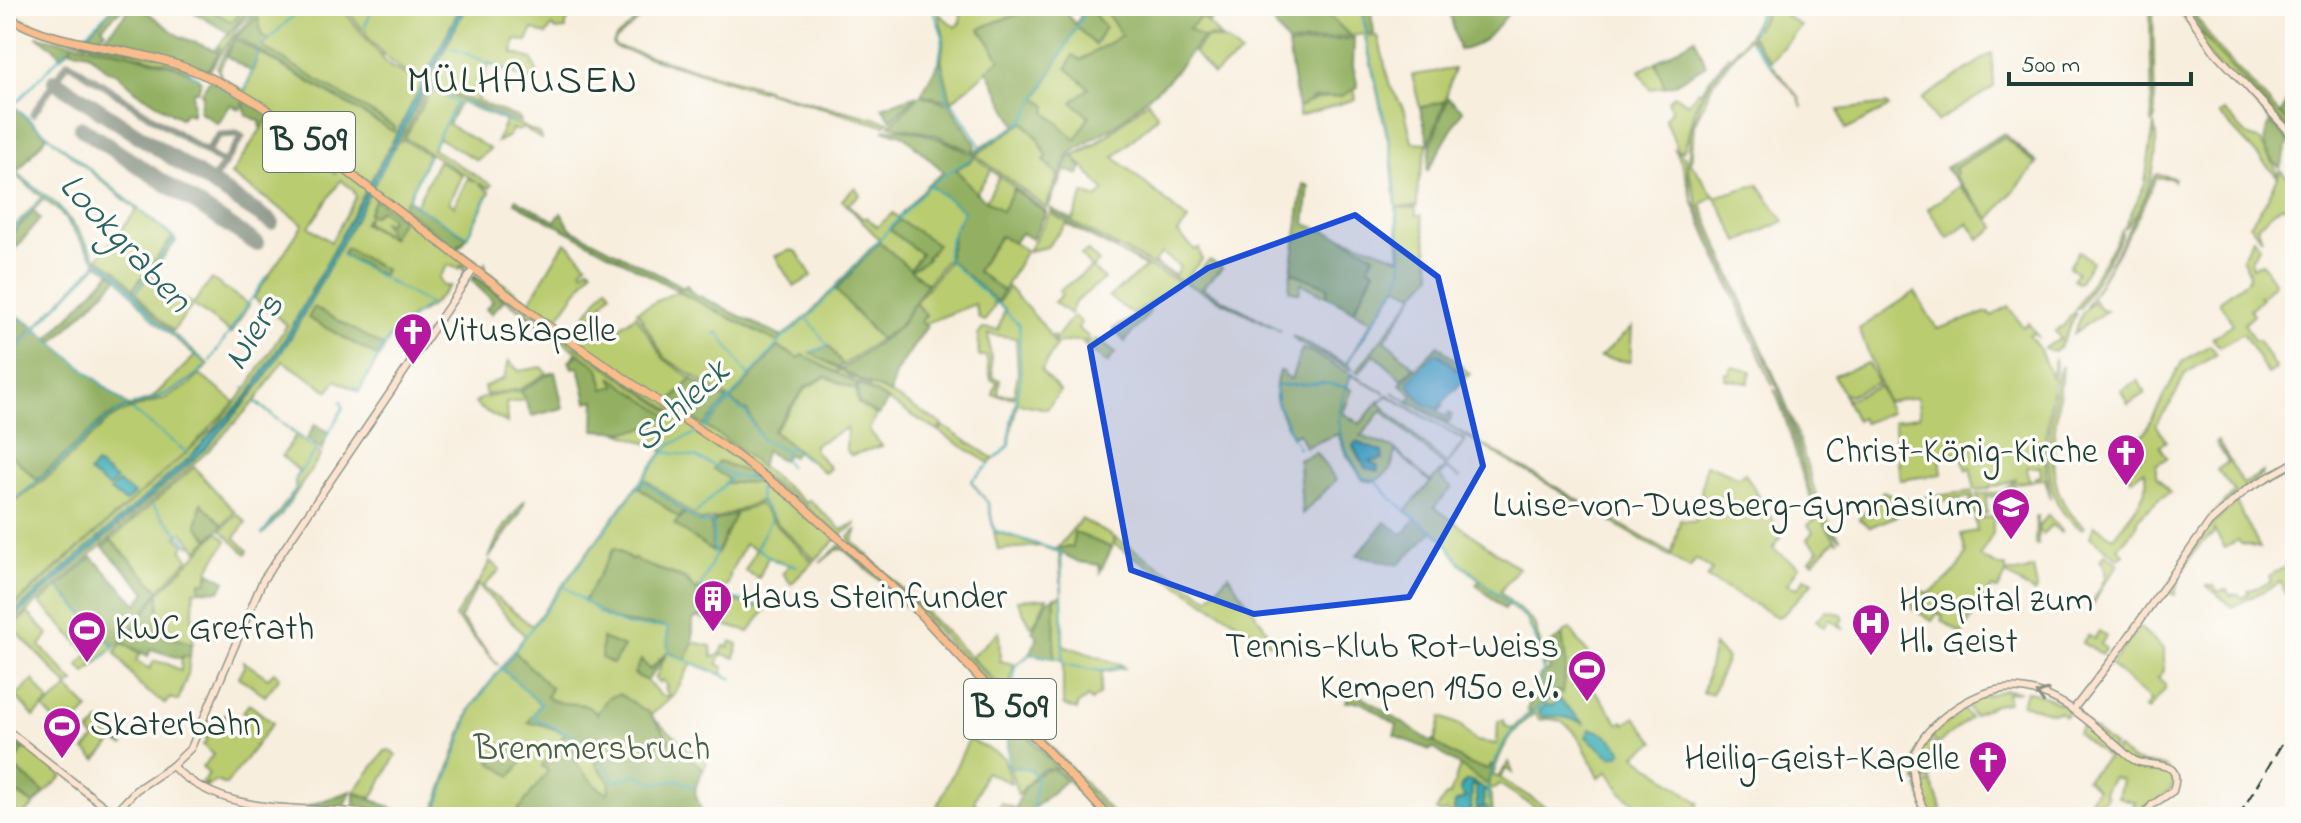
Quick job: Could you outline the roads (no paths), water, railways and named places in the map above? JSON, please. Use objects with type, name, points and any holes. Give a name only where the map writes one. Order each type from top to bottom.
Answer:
[{"type":"main road","points":[[2183,6],[2214,51],[2295,138]]},
{"type":"main road","name":"B 509","points":[[6,16],[42,33],[154,58],[215,79],[266,109],[464,262],[472,273],[795,499],[884,577],[956,650],[1109,817]]},
{"type":"main road","points":[[6,729],[113,815],[136,790],[172,766],[191,748],[263,580],[472,273]]},
{"type":"main road","points":[[2073,710],[2221,510],[2247,489],[2295,462]]},
{"type":"main road","points":[[1928,817],[1916,790],[1913,766],[1917,749],[1931,731],[1974,699],[2005,689],[2041,694],[2073,710],[2134,760],[2162,764],[2172,772],[2175,781],[2173,791],[2151,806],[2143,817]]},
{"type":"main road","points":[[172,766],[189,784],[225,803],[303,811],[317,808],[392,817]]},
{"type":"water","points":[[461,6],[466,6],[402,133],[291,337],[262,382],[206,448],[6,625],[6,620],[190,457],[249,394],[288,334],[397,134]]},
{"type":"water","points":[[1437,353],[1466,378],[1437,409],[1423,403],[1409,383],[1426,361]]},
{"type":"water","points":[[1356,442],[1382,452],[1383,459],[1369,461],[1378,467],[1378,471],[1365,468],[1353,446]]},
{"type":"water","points":[[96,464],[116,480],[109,488],[89,473]]},
{"type":"water","points":[[118,482],[134,494],[125,502],[110,491]]},
{"type":"water","points":[[1558,698],[1585,724],[1553,716],[1542,717],[1538,712],[1546,705],[1554,705]]},
{"type":"water","points":[[1590,729],[1608,737],[1622,752],[1611,757],[1586,737]]},
{"type":"water","points":[[1466,781],[1472,781],[1486,791],[1483,793],[1484,806],[1477,812],[1476,786],[1472,784],[1471,808],[1467,817],[1457,817],[1455,803],[1466,798],[1460,791],[1461,786]]},
{"type":"waterway","points":[[239,6],[248,15],[261,6]]},
{"type":"waterway","points":[[262,46],[303,6]]},
{"type":"waterway","points":[[365,26],[374,6]]},
{"type":"waterway","points":[[932,6],[943,37],[939,60]]},
{"type":"waterway","name":"Schleck","points":[[977,151],[1023,121],[1089,6]]},
{"type":"waterway","points":[[1360,6],[1366,33]]},
{"type":"waterway","points":[[1370,6],[1372,14]]},
{"type":"waterway","points":[[1751,34],[1763,7]]},
{"type":"waterway","points":[[88,32],[112,8]]},
{"type":"waterway","points":[[83,38],[87,33]]},
{"type":"waterway","points":[[1366,37],[1392,154],[1397,207]]},
{"type":"waterway","points":[[1752,42],[1772,66]]},
{"type":"waterway","points":[[452,48],[536,82]]},
{"type":"waterway","points":[[17,102],[67,49]]},
{"type":"waterway","points":[[245,90],[258,53]]},
{"type":"waterway","points":[[939,65],[948,100],[981,147]]},
{"type":"waterway","points":[[187,72],[198,78]]},
{"type":"waterway","points":[[219,86],[240,97]]},
{"type":"waterway","points":[[430,90],[457,102],[432,148]]},
{"type":"waterway","points":[[6,100],[12,107],[6,115]]},
{"type":"waterway","points":[[462,102],[512,123]]},
{"type":"waterway","points":[[18,110],[174,239],[136,293]]},
{"type":"waterway","points":[[428,155],[408,201],[467,236],[487,196]]},
{"type":"waterway","name":"Schleck","points":[[704,428],[783,338],[811,315],[929,185],[972,158]]},
{"type":"waterway","name":"Lookgraben","points":[[6,162],[21,178],[57,205],[96,260],[116,273],[154,319],[203,361]]},
{"type":"waterway","points":[[929,185],[964,211],[952,234],[947,259],[996,303]]},
{"type":"waterway","points":[[6,237],[43,197]]},
{"type":"waterway","points":[[1397,209],[1403,268],[1398,283]]},
{"type":"waterway","points":[[342,255],[429,304],[389,337],[359,390],[352,389]]},
{"type":"waterway","points":[[37,327],[97,264]]},
{"type":"waterway","name":"Niers","points":[[210,361],[266,277]]},
{"type":"waterway","points":[[1353,370],[1347,362],[1396,286]]},
{"type":"waterway","points":[[995,459],[1010,445],[1011,422],[1021,377],[1019,325],[998,304]]},
{"type":"waterway","points":[[6,309],[34,328]]},
{"type":"waterway","points":[[809,320],[828,346],[811,352]]},
{"type":"waterway","points":[[6,360],[36,329],[127,406]]},
{"type":"waterway","points":[[714,335],[718,332],[749,377]]},
{"type":"waterway","name":"Niers","points":[[130,406],[172,391],[207,365]]},
{"type":"waterway","points":[[1351,374],[1339,417],[1342,439],[1363,478],[1375,480],[1388,495]]},
{"type":"waterway","points":[[1293,438],[1277,402],[1276,386],[1323,383],[1346,387]]},
{"type":"waterway","points":[[325,440],[343,408],[341,401]]},
{"type":"waterway","points":[[729,401],[746,413],[761,439]]},
{"type":"waterway","points":[[255,402],[316,450],[296,478],[295,490],[278,517],[262,534]]},
{"type":"waterway","points":[[6,506],[54,468],[106,419],[127,407]]},
{"type":"waterway","points":[[132,410],[186,452]]},
{"type":"waterway","name":"Schleck","points":[[434,817],[472,708],[665,451],[671,444],[699,432]]},
{"type":"waterway","points":[[763,440],[786,451],[790,447],[809,461]]},
{"type":"waterway","points":[[664,452],[696,457],[738,478],[754,478],[758,483]]},
{"type":"waterway","points":[[785,452],[783,458],[790,467]]},
{"type":"waterway","points":[[990,464],[971,481],[988,503],[994,530],[1059,551],[1062,594]]},
{"type":"waterway","points":[[696,513],[731,478]]},
{"type":"waterway","points":[[643,480],[700,523],[711,523]]},
{"type":"waterway","points":[[759,487],[760,500],[772,517]]},
{"type":"waterway","points":[[1389,496],[1404,509]]},
{"type":"waterway","points":[[152,505],[190,546]]},
{"type":"waterway","points":[[1406,511],[1444,540],[1460,562],[1527,619],[1537,641],[1543,671]]},
{"type":"waterway","points":[[771,519],[758,549],[777,562],[797,566]]},
{"type":"waterway","points":[[713,522],[713,548],[716,553],[700,589],[763,607]]},
{"type":"waterway","points":[[564,586],[605,617],[627,626],[667,627],[668,653],[733,679]]},
{"type":"waterway","points":[[58,588],[114,647],[99,661]]},
{"type":"waterway","points":[[1011,699],[1016,665],[1031,654],[1063,659],[1062,597]]},
{"type":"waterway","points":[[1063,664],[1099,671],[1123,669]]},
{"type":"waterway","points":[[502,668],[541,704],[532,717],[594,745],[604,757],[605,766],[616,782],[635,774],[657,784],[678,780],[694,787]]},
{"type":"waterway","points":[[1532,712],[1551,698],[1543,673]]},
{"type":"waterway","points":[[1549,686],[1555,695],[1551,697]]},
{"type":"waterway","points":[[1009,712],[1008,766],[1030,770],[1035,775]]},
{"type":"waterway","points":[[1490,778],[1504,742],[1529,714]]},
{"type":"waterway","points":[[6,749],[9,745]]},
{"type":"waterway","points":[[1026,817],[1033,807],[1037,776]]},
{"type":"waterway","points":[[1487,784],[1488,802]]},
{"type":"waterway","points":[[1488,807],[1489,817]]},
{"type":"waterway","points":[[295,817],[347,815]]},
{"type":"waterway","points":[[352,815],[367,816]]},
{"type":"railway","points":[[2238,817],[2295,722]]},
{"type":"place","name":"Vituskapelle","points":[[413,366]]},
{"type":"place","name":"Christ-König-Kirche","points":[[2126,487]]},
{"type":"place","name":"Luise-von-Duesberg-Gymnasium","points":[[2011,541]]},
{"type":"place","name":"Haus Steinfunder","points":[[713,633]]},
{"type":"place","name":"Hospital zum Hl. Geist","points":[[1871,657]]},
{"type":"place","name":"KWC Grefrath","points":[[87,664]]},
{"type":"place","name":"Tennis-Klub Rot-Weiss Kempen 1950 e.V.","points":[[1587,703]]},
{"type":"place","name":"Skaterbahn","points":[[62,760]]},
{"type":"place","name":"Heilig-Geist-Kapelle","points":[[1988,794]]},
{"type":"district","name":"MÜLHAUSEN","points":[[523,82]]},
{"type":"park label","name":"Bremmersbruch","points":[[592,750]]}]
